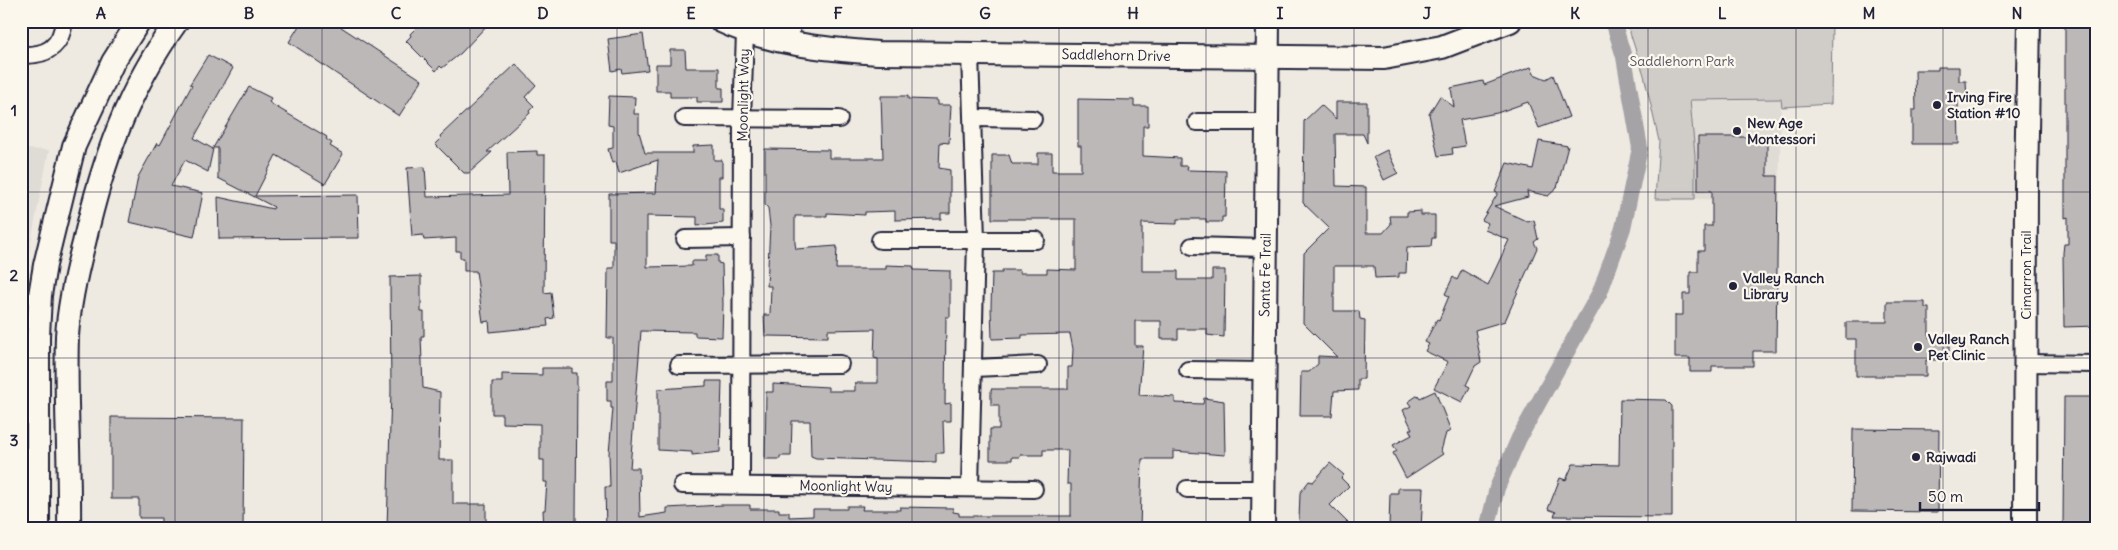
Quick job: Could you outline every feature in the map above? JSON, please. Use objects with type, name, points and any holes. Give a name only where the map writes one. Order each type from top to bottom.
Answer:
[{"type":"street","points":[[21,56],[39,56],[58,42],[64,21]]},
{"type":"street","points":[[38,529],[40,295],[58,204],[74,146],[113,62],[140,21]]},
{"type":"street","points":[[69,528],[66,414],[68,334],[72,300],[92,205],[112,140],[132,96],[157,49],[177,21]]},
{"type":"street","name":"Saddlehorn Drive","points":[[721,21],[745,32],[791,32],[835,50],[970,54],[1384,58],[1442,47],[1486,26],[1510,21]]},
{"type":"street","name":"Santa Fe Trail","points":[[1263,529],[1268,21]]},
{"type":"street","name":"Cimarron Trail","points":[[2025,529],[2029,21]]},
{"type":"street","name":"Moonlight Way","points":[[745,32],[742,119],[741,484],[1034,489]]},
{"type":"street","points":[[970,54],[976,239],[970,487]]},
{"type":"street","points":[[684,118],[839,119]]},
{"type":"street","points":[[973,118],[1034,119]]},
{"type":"street","points":[[1197,122],[1267,122]]},
{"type":"street","points":[[685,239],[742,238]]},
{"type":"street","points":[[880,240],[1036,240]]},
{"type":"street","points":[[1192,246],[1265,248]]},
{"type":"street","points":[[40,295],[72,300]]},
{"type":"street","points":[[2025,363],[2097,364]]},
{"type":"street","points":[[679,365],[840,364]]},
{"type":"street","points":[[974,368],[1038,365]]},
{"type":"street","points":[[1188,370],[1264,371]]},
{"type":"street","points":[[682,485],[741,484]]},
{"type":"street","points":[[1186,489],[1263,489]]},
{"type":"shaded area","name":"New Age Montessori","points":[[1781,99],[1779,202],[1695,199],[1695,155],[1690,100]]},
{"type":"shaded area","points":[[21,149],[49,150],[21,292]]},
{"type":"green space","name":"Saddlehorn Park","points":[[1626,21],[1832,21],[1831,104],[1782,107],[1781,99],[1690,100],[1695,155],[1695,199],[1655,199],[1659,141],[1644,75]]},
{"type":"building","points":[[302,21],[332,21],[422,80],[399,116],[289,42]]},
{"type":"building","points":[[423,21],[491,21],[461,53],[442,68],[440,66],[436,71],[406,41]]},
{"type":"building","points":[[2065,21],[2097,21],[2097,326],[2064,327],[2063,253],[2064,244],[2068,244],[2068,217],[2065,218]]},
{"type":"building","points":[[643,34],[648,70],[622,73],[621,69],[612,71],[608,39]]},
{"type":"building","points":[[670,50],[685,50],[686,68],[719,68],[719,88],[723,88],[723,102],[697,102],[697,97],[670,97],[670,91],[656,91],[656,64],[670,64]]},
{"type":"building","points":[[208,55],[233,68],[194,138],[213,149],[208,172],[185,160],[171,186],[203,193],[194,237],[129,222],[138,177],[157,143],[160,145],[192,85],[190,84]]},
{"type":"building","points":[[516,64],[536,85],[525,97],[534,106],[529,111],[530,113],[487,152],[492,152],[469,173],[464,173],[435,144],[441,138],[440,136]]},
{"type":"building","points":[[1531,67],[1534,74],[1546,79],[1553,75],[1569,117],[1539,128],[1528,102],[1497,113],[1460,120],[1465,146],[1452,148],[1453,154],[1438,156],[1429,114],[1440,96],[1454,107],[1451,88],[1483,81],[1484,85]]},
{"type":"building","name":"Irving Fire Station #10","points":[[1938,67],[1959,67],[1959,81],[1966,81],[1967,101],[1958,101],[1959,144],[1912,144],[1912,110],[1916,110],[1915,70],[1938,70]]},
{"type":"building","points":[[249,87],[271,98],[269,102],[273,105],[327,137],[326,139],[332,143],[330,146],[343,154],[325,184],[276,155],[255,196],[358,195],[359,238],[219,239],[218,197],[273,209],[274,207],[218,178],[218,148],[213,148]]},
{"type":"building","points":[[609,96],[635,97],[634,114],[639,114],[639,132],[645,153],[693,153],[693,146],[714,145],[714,160],[722,160],[722,177],[719,177],[719,209],[723,209],[723,223],[697,226],[697,217],[647,216],[647,267],[692,266],[692,261],[706,261],[706,255],[718,255],[718,263],[722,264],[723,304],[722,337],[695,336],[695,332],[641,331],[630,468],[639,468],[640,517],[667,513],[667,508],[722,505],[750,505],[750,509],[779,509],[779,512],[789,512],[789,517],[813,516],[813,509],[847,509],[847,506],[863,506],[862,510],[900,510],[900,507],[953,508],[953,512],[959,513],[959,516],[1071,516],[1071,484],[1067,484],[1068,450],[1043,450],[1043,455],[1020,455],[1020,457],[1012,457],[1012,460],[990,460],[990,429],[999,429],[999,405],[991,405],[991,389],[1068,389],[1068,367],[1072,367],[1073,349],[1070,334],[1022,335],[1022,338],[992,339],[991,308],[992,273],[1002,273],[1002,270],[1020,270],[1020,273],[1047,273],[1047,269],[1076,270],[1076,219],[992,219],[992,155],[1009,155],[1012,164],[1038,164],[1038,153],[1052,153],[1052,171],[1081,171],[1081,146],[1078,146],[1078,99],[1134,100],[1134,106],[1148,106],[1148,126],[1143,126],[1143,156],[1180,158],[1180,166],[1188,166],[1187,170],[1226,171],[1225,217],[1222,217],[1222,222],[1206,222],[1206,219],[1177,219],[1177,224],[1142,223],[1142,271],[1178,271],[1178,280],[1212,280],[1212,270],[1225,270],[1224,337],[1207,335],[1207,329],[1178,329],[1178,339],[1161,339],[1161,321],[1135,321],[1135,346],[1143,346],[1139,395],[1175,397],[1175,403],[1203,404],[1204,398],[1224,401],[1225,455],[1173,451],[1173,459],[1142,459],[1140,529],[606,529],[605,487],[610,487],[609,453],[613,408],[611,408],[611,401],[607,401],[607,381],[613,381],[613,338],[607,338],[608,268],[614,268],[614,240],[609,240],[609,194],[656,193],[658,160],[619,173],[616,162],[612,163],[608,149],[613,148],[613,126],[608,125]]},
{"type":"building","points":[[881,96],[908,96],[908,99],[937,100],[937,105],[951,105],[949,143],[940,142],[939,168],[950,170],[950,213],[941,213],[941,219],[895,220],[895,211],[865,212],[865,215],[827,213],[827,216],[795,216],[796,249],[837,246],[836,269],[886,269],[886,265],[913,266],[914,270],[950,271],[950,317],[946,317],[945,404],[951,403],[951,421],[943,421],[944,453],[936,453],[936,462],[816,458],[811,456],[810,421],[792,421],[791,456],[780,456],[780,459],[765,459],[766,392],[773,392],[773,384],[828,387],[828,391],[855,391],[855,383],[878,383],[878,359],[874,358],[875,329],[828,330],[828,337],[765,336],[764,315],[770,315],[771,286],[767,286],[770,226],[768,208],[765,205],[765,149],[829,150],[829,158],[883,158]]},
{"type":"building","points":[[1336,102],[1367,102],[1367,143],[1363,134],[1335,134],[1336,186],[1366,187],[1366,233],[1383,233],[1391,224],[1390,216],[1407,216],[1407,212],[1421,211],[1421,215],[1435,215],[1435,238],[1432,238],[1431,246],[1407,247],[1406,273],[1399,273],[1399,277],[1375,278],[1374,266],[1334,266],[1334,311],[1359,311],[1360,319],[1365,320],[1364,379],[1358,379],[1358,390],[1334,391],[1332,416],[1300,416],[1301,372],[1309,372],[1318,364],[1318,356],[1337,357],[1303,323],[1304,253],[1329,228],[1303,203],[1304,121],[1321,105],[1336,119]]},
{"type":"building","name":"Valley Ranch Library","points":[[1698,137],[1767,137],[1767,176],[1778,176],[1776,351],[1753,351],[1753,366],[1712,366],[1712,372],[1690,372],[1690,358],[1675,358],[1675,315],[1683,315],[1683,294],[1690,294],[1690,272],[1698,272],[1698,251],[1704,251],[1704,226],[1712,226],[1712,191],[1698,191]]},
{"type":"building","points":[[1539,141],[1568,146],[1557,188],[1548,196],[1527,191],[1528,197],[1494,206],[1528,222],[1534,220],[1538,239],[1534,242],[1537,248],[1505,321],[1475,330],[1481,362],[1475,366],[1466,385],[1470,387],[1462,402],[1434,388],[1448,362],[1425,351],[1429,344],[1425,342],[1437,319],[1439,320],[1449,296],[1445,294],[1453,277],[1457,280],[1462,270],[1488,285],[1509,240],[1485,230],[1488,223],[1482,220],[1498,193],[1495,192],[1507,163],[1533,169]]},
{"type":"building","points":[[1387,150],[1398,173],[1384,180],[1373,157]]},
{"type":"building","points":[[537,151],[537,155],[545,155],[544,293],[551,292],[554,318],[547,319],[548,326],[490,332],[489,321],[483,322],[476,271],[464,271],[464,258],[460,258],[460,251],[456,251],[456,238],[424,240],[423,235],[412,236],[407,168],[425,167],[427,197],[508,195],[507,152]]},
{"type":"building","points":[[421,276],[421,312],[424,312],[424,336],[421,336],[423,388],[440,392],[439,460],[453,460],[453,504],[486,504],[486,529],[387,529],[391,390],[390,277]]},
{"type":"building","name":"Valley Ranch Pet Clinic","points":[[1887,302],[1925,302],[1925,308],[1929,308],[1929,338],[1949,338],[1949,360],[1926,360],[1926,376],[1856,376],[1856,339],[1846,339],[1846,322],[1887,322]]},
{"type":"building","points":[[542,368],[572,368],[572,373],[577,373],[576,524],[574,524],[574,529],[544,529],[543,510],[545,510],[547,482],[544,482],[544,460],[540,460],[540,424],[502,423],[502,414],[492,414],[492,382],[502,382],[502,374],[542,375]]},
{"type":"building","points":[[706,381],[722,381],[720,452],[692,455],[692,452],[658,450],[658,389],[706,386]]},
{"type":"building","points":[[1435,391],[1451,431],[1446,433],[1441,451],[1443,454],[1406,478],[1393,453],[1397,451],[1393,445],[1412,435],[1409,429],[1412,429],[1403,410],[1411,406],[1408,402],[1418,395],[1420,398]]},
{"type":"building","points":[[2064,397],[2097,397],[2097,529],[2063,529]]},
{"type":"building","points":[[1620,399],[1666,400],[1672,406],[1672,517],[1554,516],[1556,512],[1548,509],[1560,478],[1566,480],[1573,464],[1619,465]]},
{"type":"building","points":[[111,417],[244,418],[243,529],[161,529],[161,518],[139,518],[139,499],[111,499]]},
{"type":"building","points":[[1853,429],[1939,430],[1938,512],[1852,511]]},
{"type":"building","points":[[1330,463],[1344,475],[1341,478],[1349,486],[1330,505],[1354,529],[1306,529],[1299,520],[1300,493],[1309,481],[1313,482]]},
{"type":"building","points":[[1398,488],[1423,488],[1421,529],[1389,529],[1390,493],[1398,493]]},
{"type":"waterway","points":[[1487,529],[1497,488],[1519,438],[1600,292],[1623,228],[1640,148],[1624,57],[1613,21]]},
{"type":"place","name":"Irving Fire Station #10","points":[[1937,105]]},
{"type":"place","name":"New Age Montessori","points":[[1737,131]]},
{"type":"place","name":"Valley Ranch Library","points":[[1733,286]]},
{"type":"place","name":"Valley Ranch Pet Clinic","points":[[1918,347]]},
{"type":"place","name":"Rajwadi","points":[[1916,457]]}]
